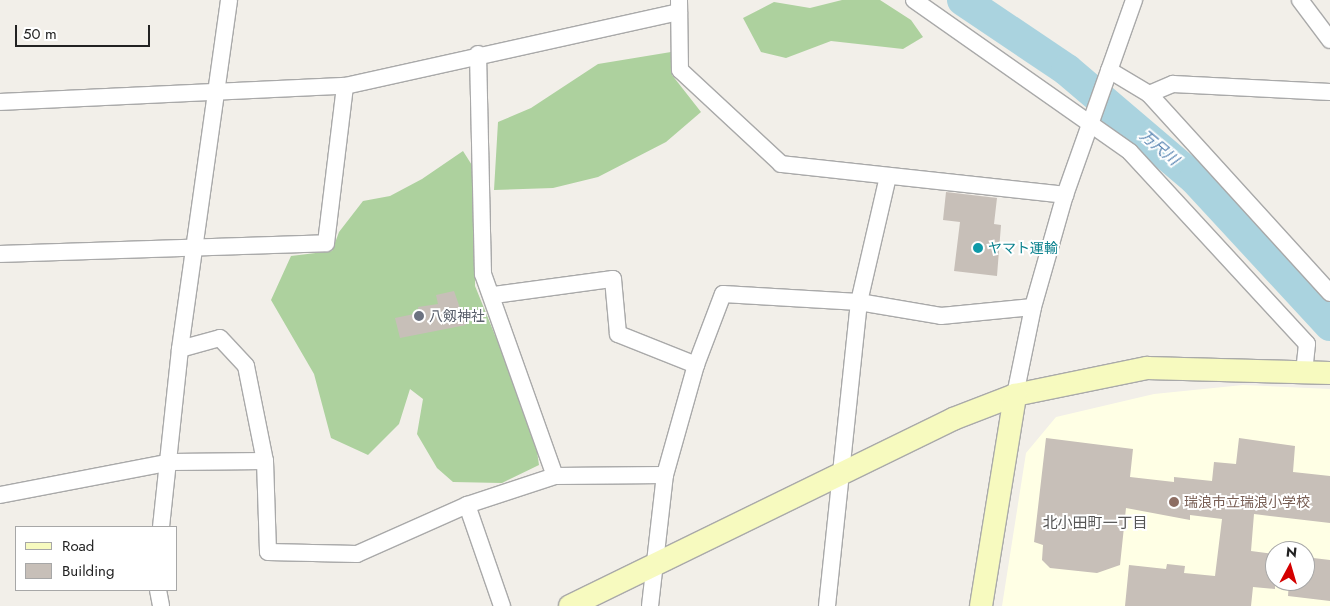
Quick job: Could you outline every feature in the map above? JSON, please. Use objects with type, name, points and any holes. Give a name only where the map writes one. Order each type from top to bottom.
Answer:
[{"type":"street","points":[[161,526],[171,462],[180,349],[197,249],[216,92],[230,0]]},
{"type":"street","points":[[914,0],[1130,152],[1307,344],[1304,372]]},
{"type":"street","points":[[981,606],[1015,396],[1033,306],[1064,195],[1134,0]]},
{"type":"street","points":[[1300,0],[1330,40]]},
{"type":"street","points":[[0,102],[345,86],[679,6],[680,70],[781,164],[1064,195]]},
{"type":"street","points":[[478,54],[483,274],[494,295],[555,476]]},
{"type":"street","points":[[1109,70],[1149,94],[1330,293]]},
{"type":"street","points":[[1149,94],[1173,84],[1330,92]]},
{"type":"street","points":[[0,254],[197,249],[326,243],[345,86]]},
{"type":"street","points":[[827,606],[838,477],[859,302],[888,176]]},
{"type":"street","points":[[494,295],[613,279],[618,334],[696,365]]},
{"type":"street","points":[[650,606],[665,475],[696,365],[723,294],[859,302],[941,316],[1033,306]]},
{"type":"street","points":[[180,349],[220,338],[246,366],[265,461],[268,552],[357,554],[467,504],[555,476],[665,475]]},
{"type":"street","points":[[570,606],[838,477],[953,419],[1015,396],[1147,368],[1330,373]]},
{"type":"street","points":[[0,495],[171,462],[265,461]]},
{"type":"street","points":[[467,504],[502,606]]},
{"type":"street","points":[[158,591],[161,606]]},
{"type":"shaded area","name":"瑞浪市立瑞浪小学校","points":[[1243,385],[1330,389],[1330,606],[1002,606],[1026,453],[1056,417],[1154,394]]},
{"type":"green space","points":[[842,0],[880,0],[911,20],[923,37],[903,49],[831,41],[786,58],[761,52],[743,18],[774,2],[810,8]]},
{"type":"green space","points":[[671,52],[672,75],[701,112],[666,142],[598,177],[553,188],[494,190],[498,122],[531,108],[598,64]]},
{"type":"green space","points":[[463,151],[475,170],[475,286],[534,431],[539,465],[502,483],[453,482],[437,468],[417,434],[423,399],[410,389],[399,424],[368,455],[331,438],[314,374],[271,300],[291,256],[332,251],[339,232],[363,201],[390,196],[422,179]]},
{"type":"building","name":"ヤマト運輸","points":[[946,192],[997,198],[994,224],[1001,225],[997,276],[954,271],[960,222],[943,220]]},
{"type":"building","name":"八剱神社","points":[[454,291],[466,325],[400,338],[395,318],[419,313],[418,307],[438,304],[436,295]]},
{"type":"building","points":[[1046,438],[1133,449],[1130,477],[1174,482],[1174,477],[1212,481],[1214,462],[1236,464],[1239,438],[1295,446],[1293,472],[1330,476],[1330,523],[1254,514],[1251,551],[1265,553],[1265,588],[1253,587],[1251,606],[1125,606],[1129,565],[1166,569],[1167,564],[1185,566],[1184,573],[1215,576],[1222,519],[1190,515],[1190,520],[1126,508],[1120,565],[1097,573],[1050,568],[1042,560],[1043,545],[1034,542]]},
{"type":"building","points":[[1315,558],[1330,560],[1330,601],[1288,596],[1288,591],[1315,591]]},
{"type":"waterway","name":"万尺川","points":[[963,0],[1067,70],[1195,179],[1330,325]]},
{"type":"place","name":"ヤマト運輸","points":[[978,248]]},
{"type":"place","name":"八剱神社","points":[[419,316]]},
{"type":"place","name":"瑞浪市立瑞浪小学校","points":[[1174,502]]},
{"type":"district","name":"北小田町一丁目","points":[[1095,524]]}]
